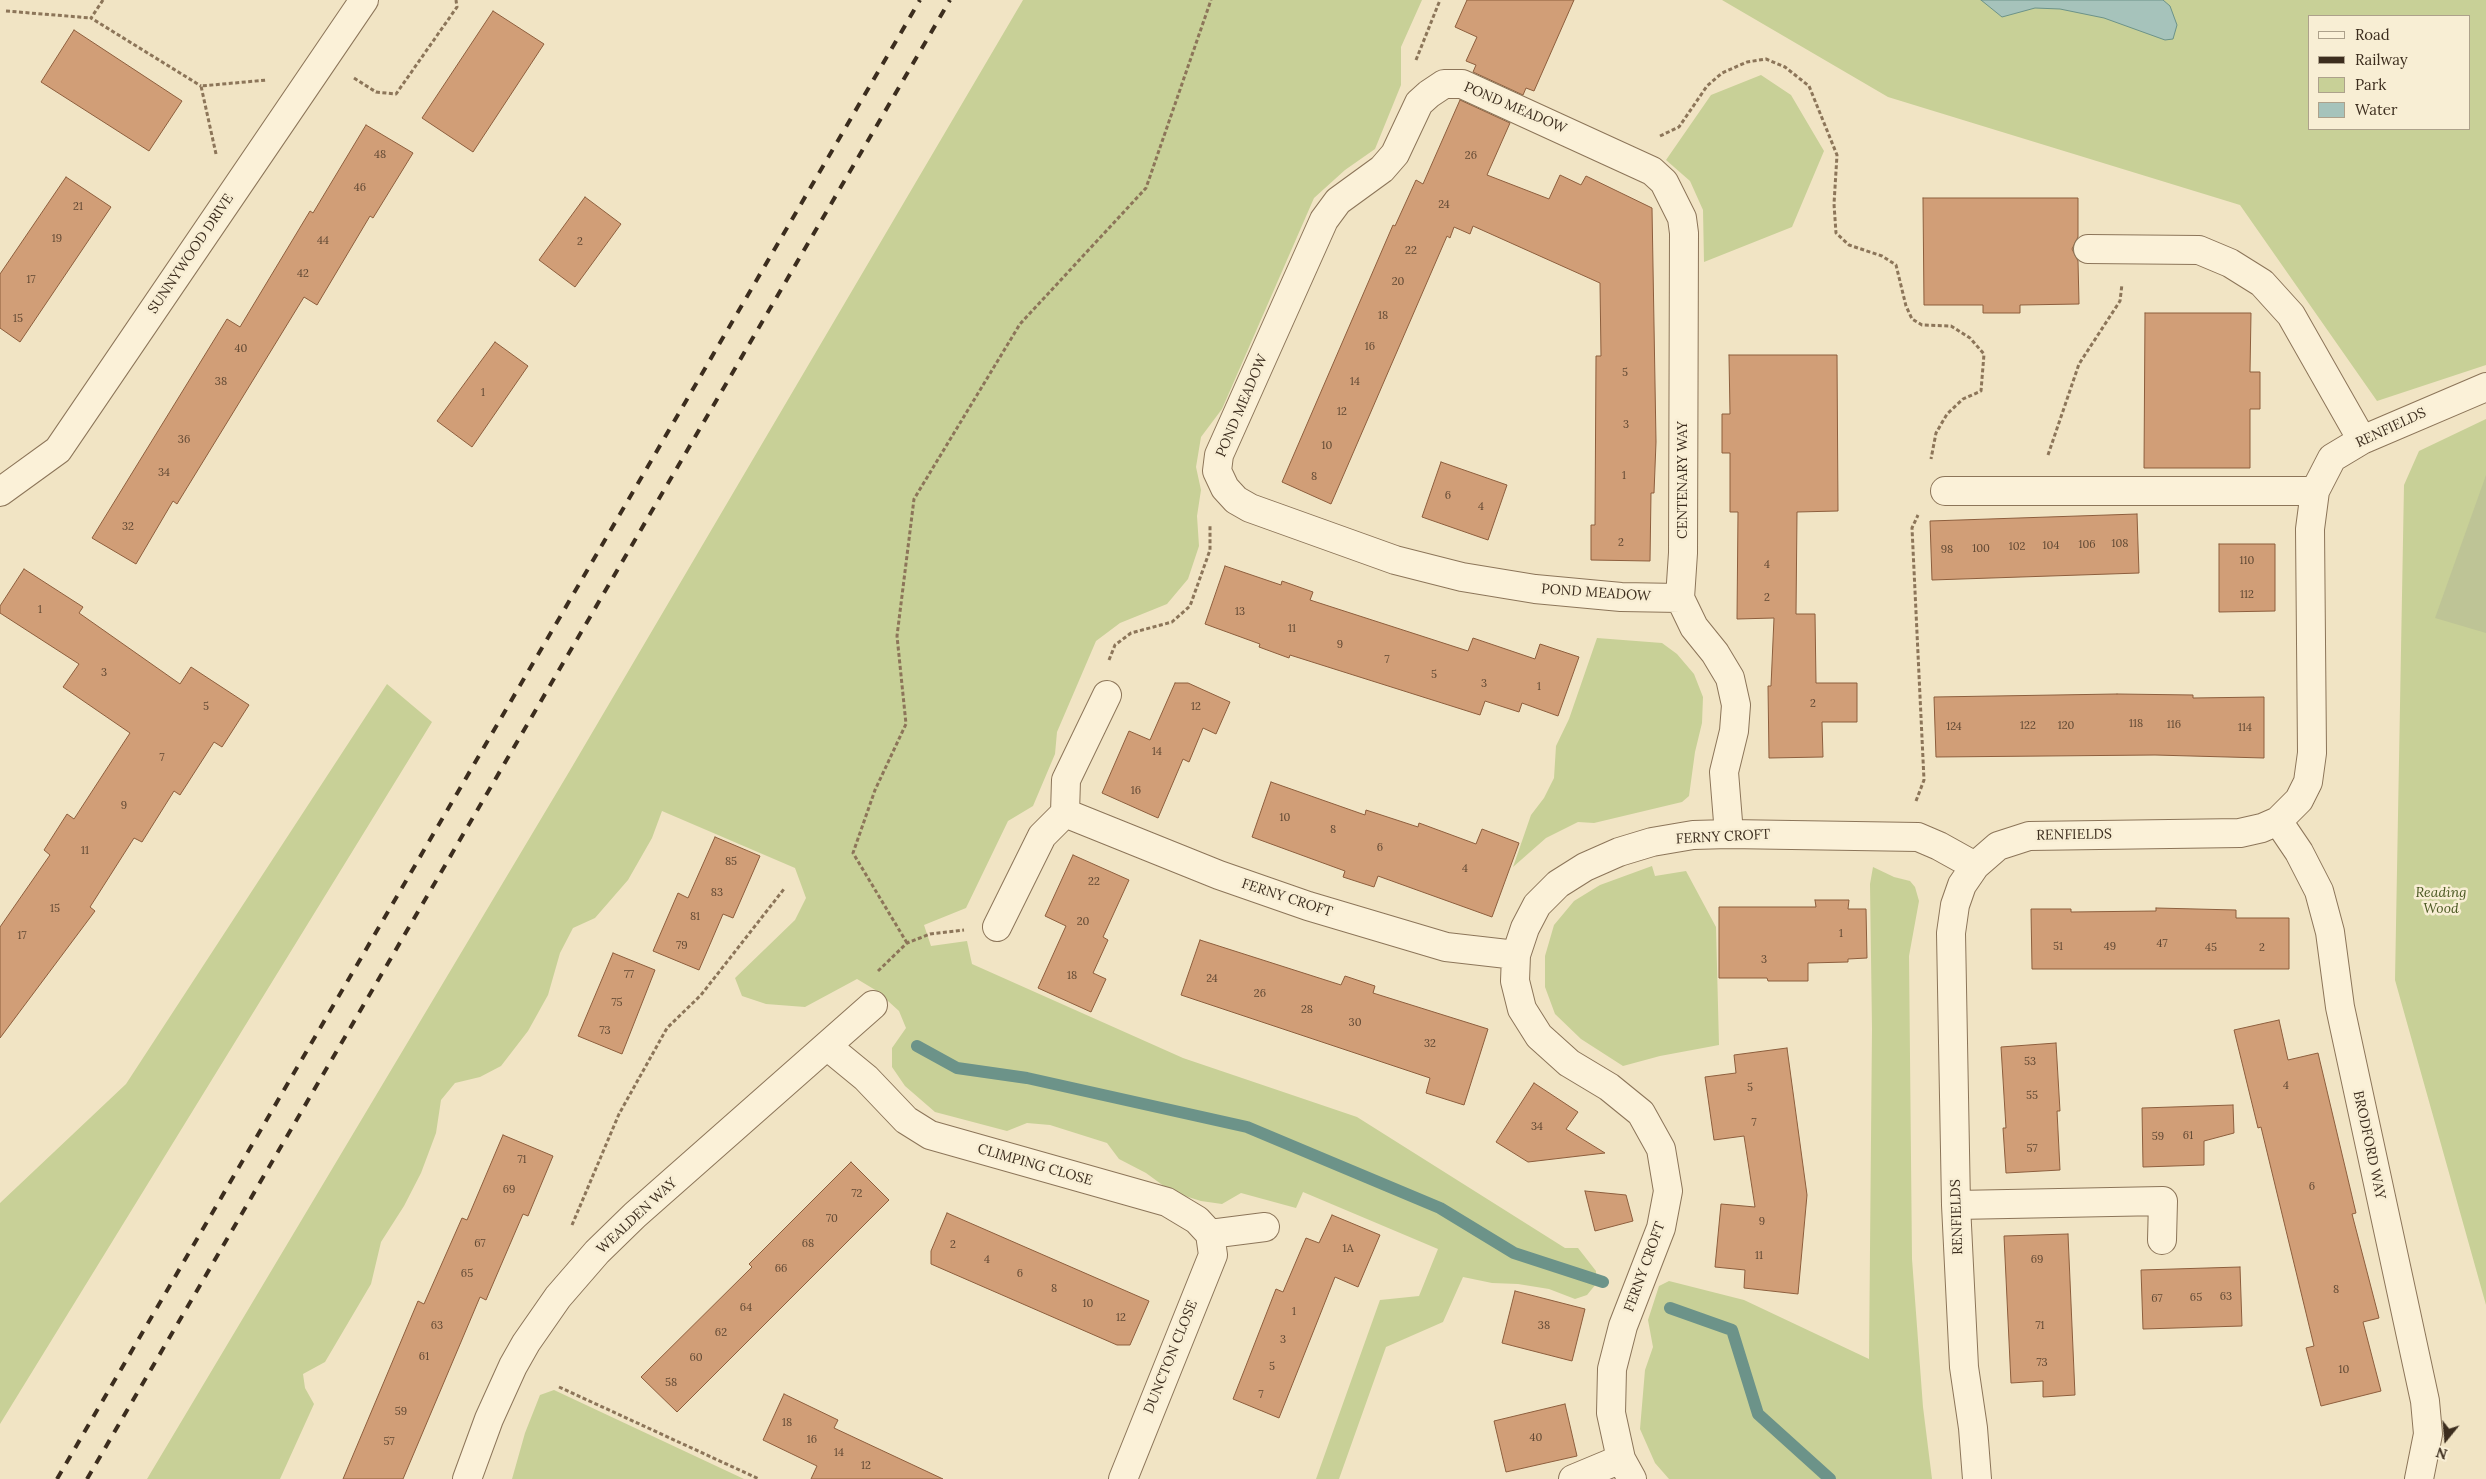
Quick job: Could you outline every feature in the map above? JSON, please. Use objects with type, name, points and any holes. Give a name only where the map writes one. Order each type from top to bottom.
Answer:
[{"type":"street","name":"SUNNYWOOD DRIVE","points":[[0,492],[58,450],[364,0]]},
{"type":"street","name":"POND MEADOW","points":[[1611,151],[1462,84],[1444,84],[1428,94],[1419,103],[1395,154],[1382,169],[1338,201],[1324,220],[1219,455],[1217,471],[1225,488],[1236,500],[1250,508],[1395,560],[1462,577],[1573,593],[1621,597],[1680,598]]},
{"type":"street","name":"CENTENARY WAY","points":[[1611,151],[1652,171],[1664,182],[1674,198],[1684,232],[1683,553],[1680,598],[1694,627],[1715,653],[1730,678],[1736,706],[1734,731],[1724,772],[1729,834]]},
{"type":"street","points":[[2088,249],[2199,250],[2230,263],[2262,283],[2290,315],[2362,440]]},
{"type":"street","name":"RENFIELDS","points":[[1977,1479],[1973,1428],[1964,1367],[1956,1205],[1951,933],[1955,905],[1962,885],[1975,866],[1998,846],[2029,836],[2240,833],[2262,828],[2278,821],[2299,800],[2308,782],[2312,753],[2310,529],[2315,491],[2332,458],[2362,440],[2486,387]]},
{"type":"street","points":[[1945,491],[2315,491]]},
{"type":"street","points":[[997,927],[1042,836],[1064,813],[1066,780],[1107,695]]},
{"type":"street","name":"FERNY CROFT","points":[[1064,813],[1219,875],[1308,906],[1446,947],[1516,955]]},
{"type":"street","name":"BRODFORD WAY","points":[[2278,821],[2299,852],[2319,892],[2330,932],[2340,1007],[2425,1401],[2428,1434],[2419,1479]]},
{"type":"street","name":"FERNY CROFT","points":[[1573,1479],[1626,1469],[1611,1413],[1612,1369],[1623,1326],[1662,1228],[1668,1191],[1661,1149],[1641,1113],[1609,1087],[1569,1063],[1539,1036],[1522,1008],[1515,981],[1516,955],[1525,928],[1537,905],[1558,884],[1585,867],[1619,852],[1652,842],[1693,835],[1893,835],[1918,837],[1939,846],[1975,866]]},
{"type":"street","name":"WEALDEN WAY","points":[[467,1479],[513,1366],[526,1343],[558,1297],[597,1252],[635,1215],[873,1005]]},
{"type":"street","name":"CLIMPING CLOSE","points":[[827,1046],[866,1078],[906,1120],[930,1136],[1166,1202],[1197,1220],[1210,1234]]},
{"type":"street","points":[[1956,1205],[2163,1201],[2162,1240]]},
{"type":"street","points":[[1210,1234],[1265,1227]]},
{"type":"street","name":"DUNCTON CLOSE","points":[[1123,1479],[1213,1255],[1210,1234]]},
{"type":"path","points":[[91,18],[103,0]]},
{"type":"path","points":[[6,11],[91,18],[201,86],[318,67],[376,92],[396,94],[457,7],[456,0]]},
{"type":"path","points":[[907,943],[853,853],[875,790],[906,724],[897,636],[914,499],[1020,324],[1146,188],[1211,0]]},
{"type":"path","points":[[1428,94],[1413,66],[1440,0]]},
{"type":"path","points":[[1611,151],[1634,140],[1664,135],[1679,127],[1707,86],[1722,73],[1747,62],[1766,59],[1785,67],[1809,86],[1837,155],[1834,204],[1836,233],[1848,245],[1882,256],[1896,265],[1906,306],[1912,319],[1922,325],[1952,326],[1970,338],[1984,354],[1981,391],[1964,399],[1947,414],[1936,433],[1931,461]]},
{"type":"path","points":[[201,86],[227,201]]},
{"type":"path","points":[[2036,492],[2079,364],[2120,301],[2124,250]]},
{"type":"path","points":[[1107,695],[1105,668],[1115,645],[1131,633],[1172,622],[1190,606],[1210,550],[1211,518],[1225,488]]},
{"type":"path","points":[[1893,835],[1903,813],[1917,800],[1924,780],[1912,528],[1920,510]]},
{"type":"path","points":[[571,1228],[619,1114],[668,1028],[701,995],[784,889]]},
{"type":"path","points":[[873,976],[907,943],[930,934],[997,927]]},
{"type":"path","points":[[559,1387],[759,1479]]},
{"type":"green space","points":[[1023,0],[1422,0],[1401,47],[1401,85],[1375,149],[1345,170],[1314,198],[1222,409],[1201,437],[1196,467],[1201,490],[1197,516],[1199,546],[1188,579],[1167,604],[1120,623],[1096,641],[1057,732],[1055,754],[1033,806],[1008,821],[966,908],[924,925],[931,946],[967,941],[972,964],[1183,1058],[1357,1117],[1565,1248],[1578,1248],[1596,1271],[1596,1284],[1587,1295],[1575,1299],[1549,1289],[1518,1284],[1492,1283],[1463,1277],[1443,1322],[1386,1347],[1339,1479],[1316,1479],[1380,1300],[1419,1296],[1438,1249],[1303,1192],[1296,1208],[1241,1193],[1222,1204],[1201,1201],[1172,1192],[1146,1173],[1119,1159],[1107,1143],[1050,1125],[1027,1123],[1007,1131],[935,1112],[905,1086],[892,1067],[892,1048],[906,1028],[899,1011],[877,991],[857,979],[805,1007],[766,1004],[742,996],[735,978],[795,920],[806,898],[795,868],[662,811],[652,838],[628,880],[595,918],[573,928],[560,953],[548,995],[528,1031],[501,1066],[480,1077],[455,1083],[441,1100],[436,1133],[421,1173],[404,1206],[381,1242],[371,1284],[325,1362],[303,1374],[305,1388],[314,1404],[280,1479],[147,1479],[569,772]]},
{"type":"green space","points":[[1722,0],[2486,0],[2486,365],[2377,401],[2240,205],[1888,97]]},
{"type":"green space","points":[[1761,75],[1791,95],[1824,151],[1792,227],[1704,262],[1703,210],[1690,181],[1666,160],[1711,95]]},
{"type":"green space","name":"Reading Wood","points":[[2486,419],[2486,1305],[2395,980],[2404,485],[2419,451]]},
{"type":"green space","points":[[2486,475],[2486,633],[2435,618]]},
{"type":"green space","points":[[1597,638],[1662,643],[1677,654],[1694,674],[1703,697],[1702,723],[1695,752],[1689,796],[1682,802],[1594,823],[1578,822],[1546,838],[1513,867],[1531,815],[1544,798],[1554,778],[1556,746],[1569,719]]},
{"type":"green space","points":[[387,684],[432,722],[0,1424],[0,1203],[126,1084]]},
{"type":"green space","points":[[1652,866],[1655,876],[1686,871],[1716,927],[1719,1045],[1660,1056],[1623,1066],[1581,1039],[1555,1014],[1545,987],[1545,956],[1554,925],[1574,901],[1600,885]]},
{"type":"green space","points":[[1873,867],[1894,877],[1910,881],[1915,887],[1919,901],[1909,956],[1912,1259],[1923,1407],[1932,1479],[1669,1479],[1655,1463],[1640,1429],[1645,1370],[1653,1347],[1648,1320],[1659,1286],[1669,1281],[1744,1300],[1869,1359],[1872,1029],[1870,884]]},
{"type":"green space","points":[[554,1390],[744,1479],[512,1479],[525,1433],[540,1395]]},
{"type":"water","points":[[1981,0],[2163,0],[2170,6],[2177,25],[2173,39],[2165,40],[2104,18],[2060,9],[2035,8],[2002,17]]},
{"type":"building","points":[[1467,0],[1574,0],[1534,91],[1526,88],[1523,95],[1473,72],[1476,65],[1466,61],[1477,37],[1455,27]]},
{"type":"building","points":[[493,11],[544,44],[473,152],[422,118]]},
{"type":"building","points":[[74,30],[182,101],[149,151],[41,82]]},
{"type":"building","points":[[1460,100],[1510,123],[1487,175],[1549,199],[1560,175],[1581,185],[1586,176],[1652,208],[1656,442],[1654,493],[1651,493],[1650,561],[1591,560],[1591,525],[1595,525],[1596,356],[1601,356],[1600,283],[1473,226],[1470,234],[1454,227],[1450,238],[1447,236],[1331,504],[1282,482],[1393,225],[1395,226],[1416,180],[1423,184]]},
{"type":"building","points":[[366,125],[413,153],[373,218],[370,216],[317,305],[304,297],[177,504],[173,501],[136,564],[92,538],[227,319],[240,327],[310,211],[313,213]]},
{"type":"building","points":[[66,177],[111,207],[20,342],[0,328],[0,274]]},
{"type":"building","points":[[585,197],[621,224],[575,287],[539,260]]},
{"type":"building","points":[[1923,198],[2078,198],[2078,237],[2072,249],[2078,261],[2079,304],[2020,305],[2020,313],[1983,313],[1983,305],[1924,305]]},
{"type":"building","points":[[2145,313],[2251,313],[2250,372],[2260,372],[2260,409],[2250,409],[2250,468],[2144,468]]},
{"type":"building","points":[[495,342],[528,366],[472,447],[437,421]]},
{"type":"building","points":[[1729,355],[1837,355],[1838,511],[1797,512],[1796,614],[1815,614],[1816,683],[1857,683],[1857,722],[1822,722],[1823,757],[1769,758],[1768,686],[1771,686],[1774,618],[1737,619],[1738,512],[1730,512],[1730,453],[1722,453],[1722,414],[1730,414]]},
{"type":"building","points":[[1441,462],[1507,485],[1488,540],[1422,517]]},
{"type":"building","points":[[2137,514],[2139,573],[1932,580],[1930,521]]},
{"type":"building","points":[[2219,544],[2275,544],[2275,611],[2219,612]]},
{"type":"building","points":[[1225,566],[1281,585],[1282,581],[1313,592],[1310,600],[1468,651],[1473,638],[1535,659],[1540,644],[1579,657],[1558,716],[1522,703],[1519,712],[1485,701],[1480,715],[1290,655],[1289,658],[1259,647],[1260,644],[1205,624]]},
{"type":"building","points":[[24,569],[83,607],[79,613],[180,684],[191,667],[249,705],[222,747],[214,742],[180,795],[174,791],[142,842],[134,838],[90,907],[95,911],[0,1038],[0,927],[50,855],[44,850],[67,814],[74,819],[130,733],[63,687],[79,664],[0,613],[0,606]]},
{"type":"building","points":[[1175,683],[1188,683],[1230,702],[1216,734],[1203,728],[1189,762],[1183,759],[1158,818],[1102,793],[1129,731],[1150,740]]},
{"type":"building","points":[[2117,694],[2193,695],[2193,698],[2264,697],[2264,758],[2155,755],[1936,757],[1934,697]]},
{"type":"building","points":[[1271,782],[1365,815],[1366,810],[1418,827],[1419,823],[1476,844],[1482,829],[1519,843],[1492,917],[1378,876],[1374,887],[1343,877],[1345,871],[1252,837]]},
{"type":"building","points":[[715,837],[760,856],[733,918],[723,914],[699,970],[653,951],[678,893],[688,898]]},
{"type":"building","points":[[1073,855],[1129,880],[1103,937],[1108,940],[1093,973],[1106,979],[1091,1012],[1038,988],[1066,926],[1045,916]]},
{"type":"building","points":[[1815,900],[1849,900],[1848,909],[1866,909],[1867,958],[1848,959],[1848,962],[1808,963],[1808,981],[1768,981],[1767,978],[1719,978],[1719,907],[1816,907]]},
{"type":"building","points":[[2156,908],[2236,910],[2236,918],[2289,918],[2289,969],[2032,969],[2031,909],[2071,909],[2071,912],[2156,911]]},
{"type":"building","points":[[1200,940],[1341,985],[1345,976],[1375,986],[1373,993],[1488,1029],[1464,1105],[1426,1093],[1430,1078],[1181,995]]},
{"type":"building","points":[[613,953],[655,970],[622,1054],[578,1036]]},
{"type":"building","points":[[2279,1020],[2288,1060],[2318,1053],[2356,1213],[2352,1214],[2379,1318],[2363,1322],[2381,1391],[2321,1406],[2306,1348],[2314,1346],[2261,1127],[2258,1128],[2234,1030]]},
{"type":"building","points":[[2056,1043],[2060,1111],[2057,1111],[2060,1170],[2006,1173],[2003,1128],[2006,1128],[2001,1047]]},
{"type":"building","points":[[1787,1048],[1807,1195],[1798,1294],[1744,1288],[1745,1270],[1715,1267],[1721,1204],[1755,1207],[1744,1136],[1714,1140],[1705,1077],[1736,1073],[1734,1055]]},
{"type":"building","points":[[1534,1083],[1578,1112],[1566,1129],[1605,1153],[1528,1162],[1496,1142]]},
{"type":"building","points":[[2233,1105],[2234,1133],[2204,1141],[2204,1165],[2143,1167],[2142,1108]]},
{"type":"building","points":[[503,1135],[553,1156],[528,1216],[523,1214],[486,1300],[480,1297],[403,1479],[343,1479],[418,1301],[424,1304],[462,1218],[467,1220]]},
{"type":"building","points":[[851,1162],[889,1200],[677,1412],[641,1377],[752,1267],[749,1264]]},
{"type":"building","points":[[1585,1191],[1626,1195],[1633,1221],[1595,1231]]},
{"type":"building","points":[[947,1213],[1149,1301],[1130,1345],[1117,1345],[931,1264],[931,1251]]},
{"type":"building","points":[[1332,1215],[1380,1235],[1358,1287],[1335,1277],[1279,1418],[1233,1399],[1276,1289],[1283,1292],[1306,1238],[1319,1243]]},
{"type":"building","points":[[2068,1234],[2075,1395],[2043,1397],[2043,1381],[2011,1383],[2004,1236]]},
{"type":"building","points":[[2240,1267],[2242,1326],[2143,1329],[2141,1270]]},
{"type":"building","points":[[1515,1291],[1585,1309],[1572,1361],[1502,1343]]},
{"type":"building","points":[[784,1394],[838,1420],[834,1428],[943,1479],[811,1479],[817,1466],[763,1440]]},
{"type":"building","points":[[1565,1404],[1577,1456],[1506,1472],[1494,1421]]},
{"type":"waterway","points":[[917,1046],[957,1068],[1027,1078],[1247,1127],[1440,1208],[1514,1253],[1603,1282]]},
{"type":"waterway","points":[[1670,1308],[1732,1330],[1758,1414],[1830,1479]]},
{"type":"railway","points":[[57,1479],[920,0]]},
{"type":"railway","points":[[87,1479],[950,0]]}]
